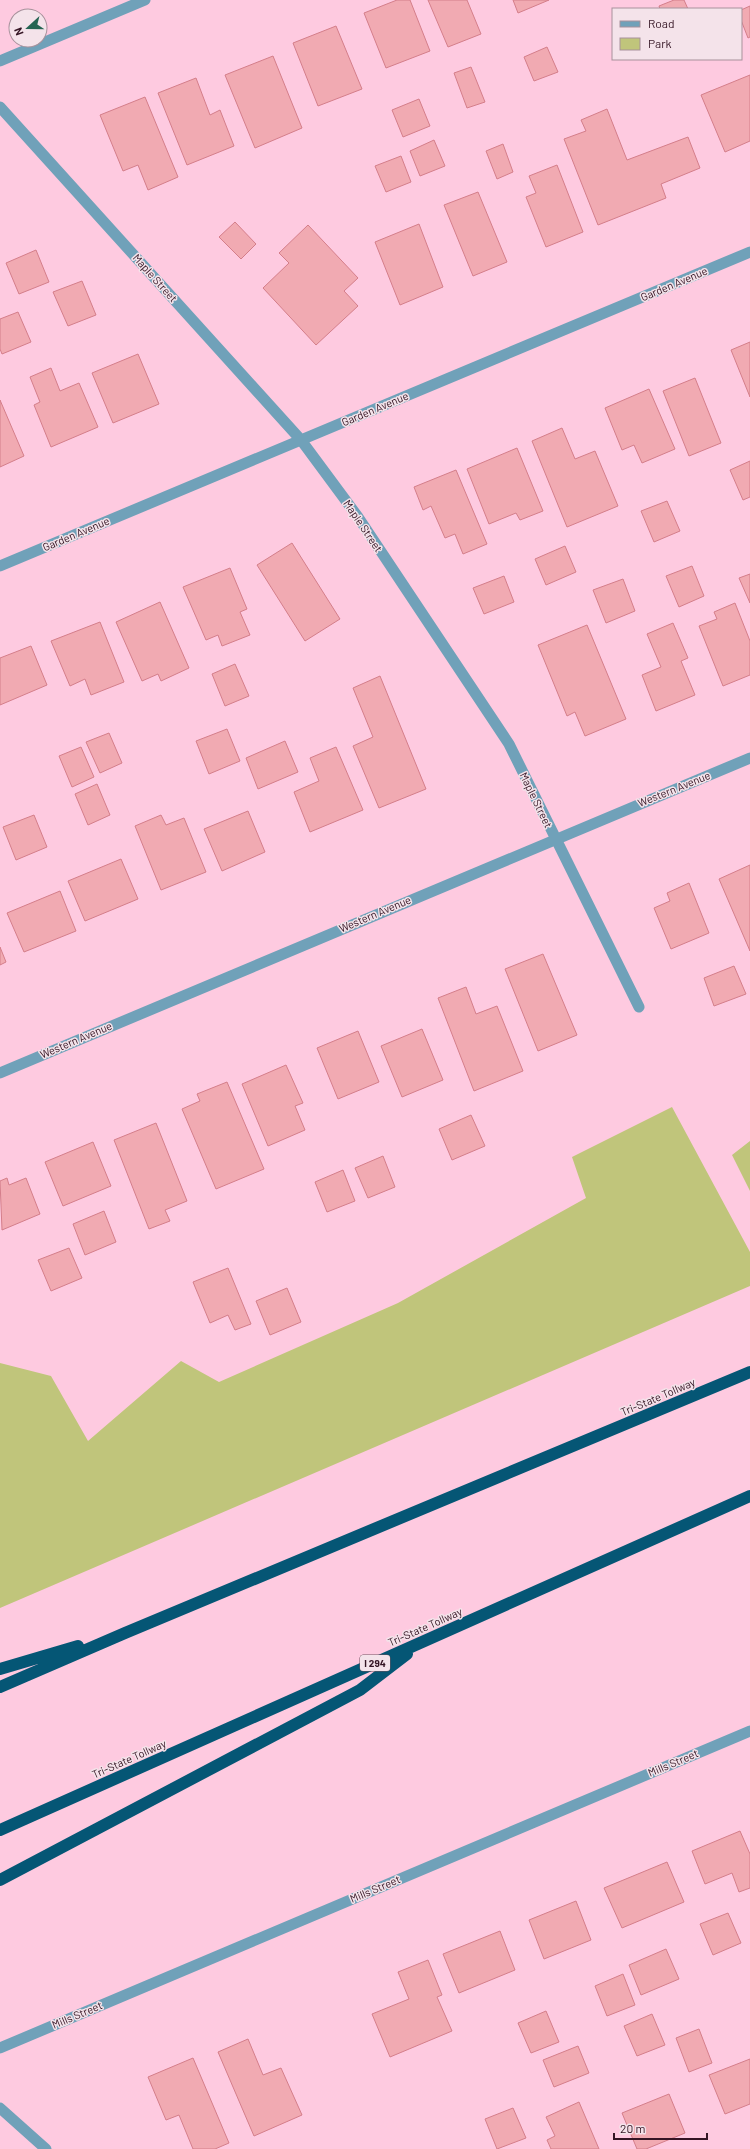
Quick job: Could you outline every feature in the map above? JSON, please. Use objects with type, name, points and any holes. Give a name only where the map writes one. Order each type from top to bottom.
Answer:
[{"type":"highway","name":"Tri-State Tollway","points":[[0,1687],[125,1632],[750,1372]]},
{"type":"highway","name":"Tri-State Tollway","points":[[0,1830],[750,1496]]},
{"type":"highway","points":[[0,1669],[125,1632]]},
{"type":"highway","points":[[0,1880],[360,1690],[424,1642]]},
{"type":"street","points":[[0,61],[145,0]]},
{"type":"street","name":"Maple Street","points":[[0,107],[301,440],[358,517],[509,744],[639,1007]]},
{"type":"street","name":"Garden Avenue","points":[[0,566],[750,252]]},
{"type":"street","name":"Western Avenue","points":[[0,1073],[555,838],[750,758]]},
{"type":"street","name":"Mills Street","points":[[0,2048],[750,1731]]},
{"type":"street","points":[[0,2108],[46,2149]]},
{"type":"green space","points":[[672,1107],[750,1252],[750,1286],[0,1608],[0,1363],[51,1376],[88,1441],[181,1361],[219,1382],[398,1303],[586,1198],[572,1157]]},
{"type":"green space","points":[[750,1141],[750,1191],[732,1155]]},
{"type":"building","points":[[397,0],[410,0],[430,51],[386,68],[364,13]]},
{"type":"building","points":[[428,0],[467,0],[481,34],[448,47]]},
{"type":"building","points":[[513,0],[549,0],[518,13]]},
{"type":"building","points":[[674,0],[684,0],[688,8],[660,8],[659,6]]},
{"type":"building","points":[[750,6],[750,37],[748,38],[742,23],[742,10]]},
{"type":"building","points":[[336,26],[362,89],[318,106],[293,43]]},
{"type":"building","points":[[547,47],[558,72],[534,81],[524,57]]},
{"type":"building","points":[[273,56],[302,128],[255,148],[225,75]]},
{"type":"building","points":[[471,67],[485,102],[467,108],[454,73]]},
{"type":"building","points":[[750,75],[750,141],[725,152],[701,95]]},
{"type":"building","points":[[196,78],[210,115],[220,110],[234,146],[187,165],[158,93]]},
{"type":"building","points":[[145,97],[178,177],[148,190],[138,165],[123,171],[100,115]]},
{"type":"building","points":[[419,99],[430,126],[403,137],[392,110]]},
{"type":"building","points":[[607,109],[627,160],[688,137],[700,168],[661,184],[666,198],[598,225],[564,139],[586,131],[581,120]]},
{"type":"building","points":[[434,140],[445,166],[420,176],[410,151]]},
{"type":"building","points":[[503,144],[513,172],[497,179],[486,151]]},
{"type":"building","points":[[401,156],[411,182],[386,192],[375,166]]},
{"type":"building","points":[[557,165],[583,232],[546,247],[526,197],[536,193],[529,176]]},
{"type":"building","points":[[478,192],[507,262],[473,276],[444,205]]},
{"type":"building","points":[[235,222],[256,244],[241,259],[219,237]]},
{"type":"building","points":[[419,224],[443,287],[400,305],[375,242]]},
{"type":"building","points":[[308,225],[358,278],[344,291],[358,306],[316,345],[263,288],[289,263],[279,253]]},
{"type":"building","points":[[36,250],[49,282],[19,294],[6,263]]},
{"type":"building","points":[[82,281],[96,315],[68,326],[53,292]]},
{"type":"building","points":[[18,312],[31,342],[2,354],[0,349],[0,319]]},
{"type":"building","points":[[750,342],[750,397],[731,350]]},
{"type":"building","points":[[138,354],[159,404],[113,423],[92,373]]},
{"type":"building","points":[[51,368],[60,391],[79,383],[98,427],[51,447],[34,405],[40,402],[30,377]]},
{"type":"building","points":[[695,378],[721,443],[689,456],[663,391]]},
{"type":"building","points":[[649,389],[675,449],[642,463],[634,445],[622,450],[605,408]]},
{"type":"building","points":[[0,400],[24,456],[0,467]]},
{"type":"building","points":[[562,428],[575,459],[595,451],[618,506],[567,527],[532,441]]},
{"type":"building","points":[[517,448],[543,511],[520,520],[516,513],[489,524],[467,469]]},
{"type":"building","points":[[750,461],[750,497],[743,500],[730,470]]},
{"type":"building","points":[[456,470],[487,544],[463,554],[455,534],[445,538],[431,506],[423,510],[414,487]]},
{"type":"building","points":[[667,501],[680,531],[654,542],[641,511]]},
{"type":"building","points":[[292,543],[340,619],[305,641],[257,565]]},
{"type":"building","points":[[565,546],[576,572],[546,585],[535,559]]},
{"type":"building","points":[[692,566],[704,596],[679,607],[666,576]]},
{"type":"building","points":[[230,568],[247,609],[240,612],[250,635],[222,646],[218,635],[206,640],[183,587]]},
{"type":"building","points":[[750,574],[750,603],[739,578]]},
{"type":"building","points":[[504,576],[514,602],[484,614],[473,588]]},
{"type":"building","points":[[623,579],[635,611],[606,623],[593,590]]},
{"type":"building","points":[[160,602],[189,668],[161,681],[158,674],[142,681],[116,622]]},
{"type":"building","points":[[735,603],[750,641],[750,675],[723,686],[699,626],[717,619],[714,612]]},
{"type":"building","points":[[100,622],[124,682],[91,695],[85,679],[70,686],[51,641]]},
{"type":"building","points":[[673,623],[688,658],[681,661],[695,695],[656,711],[642,675],[661,667],[647,634]]},
{"type":"building","points":[[587,625],[626,719],[585,736],[575,712],[567,716],[538,645]]},
{"type":"building","points":[[31,646],[47,685],[0,705],[0,658]]},
{"type":"building","points":[[235,664],[249,696],[225,706],[212,674]]},
{"type":"building","points":[[380,676],[426,789],[379,808],[353,746],[373,737],[353,688]]},
{"type":"building","points":[[227,729],[240,761],[209,774],[196,741]]},
{"type":"building","points":[[109,733],[122,763],[100,773],[86,742]]},
{"type":"building","points":[[285,741],[298,772],[258,789],[246,758]]},
{"type":"building","points":[[81,747],[94,777],[72,787],[59,756]]},
{"type":"building","points":[[336,747],[363,810],[310,832],[294,792],[319,781],[310,758]]},
{"type":"building","points":[[97,784],[110,815],[88,825],[75,794]]},
{"type":"building","points":[[248,811],[265,852],[222,871],[204,829]]},
{"type":"building","points":[[34,815],[47,847],[16,860],[3,827]]},
{"type":"building","points":[[161,815],[166,825],[184,818],[206,872],[161,890],[135,826]]},
{"type":"building","points":[[121,859],[138,899],[85,921],[68,881]]},
{"type":"building","points":[[750,865],[750,951],[719,879]]},
{"type":"building","points":[[689,883],[709,933],[671,949],[654,908],[670,901],[667,893]]},
{"type":"building","points":[[60,891],[76,931],[24,952],[7,913]]},
{"type":"building","points":[[0,947],[6,962],[0,965]]},
{"type":"building","points":[[543,954],[577,1035],[538,1051],[505,969]]},
{"type":"building","points":[[734,966],[746,994],[714,1006],[704,978]]},
{"type":"building","points":[[466,987],[476,1014],[497,1006],[523,1071],[474,1091],[438,998]]},
{"type":"building","points":[[422,1029],[443,1080],[402,1097],[381,1046]]},
{"type":"building","points":[[358,1031],[379,1082],[338,1099],[317,1048]]},
{"type":"building","points":[[286,1065],[303,1103],[295,1106],[305,1130],[268,1146],[242,1084]]},
{"type":"building","points":[[227,1082],[264,1169],[216,1189],[182,1109],[200,1101],[197,1094]]},
{"type":"building","points":[[471,1115],[485,1146],[452,1160],[439,1129]]},
{"type":"building","points":[[156,1123],[187,1201],[165,1210],[170,1221],[149,1229],[114,1140]]},
{"type":"building","points":[[93,1142],[111,1186],[63,1206],[45,1162]]},
{"type":"building","points":[[383,1156],[395,1187],[368,1198],[355,1168]]},
{"type":"building","points":[[343,1170],[355,1201],[327,1212],[315,1182]]},
{"type":"building","points":[[7,1178],[9,1185],[26,1178],[40,1214],[2,1230],[0,1181]]},
{"type":"building","points":[[104,1211],[116,1242],[85,1255],[73,1224]]},
{"type":"building","points":[[69,1248],[82,1278],[51,1291],[38,1260]]},
{"type":"building","points":[[228,1268],[251,1324],[235,1330],[228,1315],[210,1323],[193,1282]]},
{"type":"building","points":[[287,1288],[301,1322],[270,1335],[256,1301]]},
{"type":"building","points":[[740,1831],[750,1854],[750,1888],[739,1892],[732,1873],[705,1884],[692,1851]]},
{"type":"building","points":[[667,1862],[684,1902],[622,1928],[604,1888]]},
{"type":"building","points":[[576,1901],[591,1940],[544,1959],[529,1920]]},
{"type":"building","points":[[728,1913],[741,1943],[713,1955],[700,1924]]},
{"type":"building","points":[[500,1931],[515,1970],[459,1993],[443,1954]]},
{"type":"building","points":[[666,1949],[679,1979],[641,1995],[629,1965]]},
{"type":"building","points":[[428,1960],[442,1995],[437,1997],[452,2031],[390,2057],[372,2014],[409,1999],[398,1972]]},
{"type":"building","points":[[623,1974],[635,2005],[607,2016],[595,1986]]},
{"type":"building","points":[[546,2011],[559,2042],[531,2053],[518,2023]]},
{"type":"building","points":[[652,2014],[665,2045],[637,2056],[624,2026]]},
{"type":"building","points":[[699,2029],[712,2063],[689,2072],[676,2038]]},
{"type":"building","points":[[248,2039],[263,2075],[281,2068],[302,2115],[254,2136],[218,2052]]},
{"type":"building","points":[[578,2046],[589,2073],[554,2087],[543,2060]]},
{"type":"building","points":[[193,2058],[229,2143],[215,2149],[193,2149],[179,2115],[166,2120],[148,2077]]},
{"type":"building","points":[[750,2059],[750,2104],[725,2114],[709,2075]]},
{"type":"building","points":[[669,2094],[685,2133],[646,2149],[637,2149],[622,2113]]},
{"type":"building","points":[[579,2102],[599,2149],[551,2149],[547,2140],[555,2136],[546,2117]]},
{"type":"building","points":[[513,2108],[526,2138],[497,2149],[485,2119]]}]
